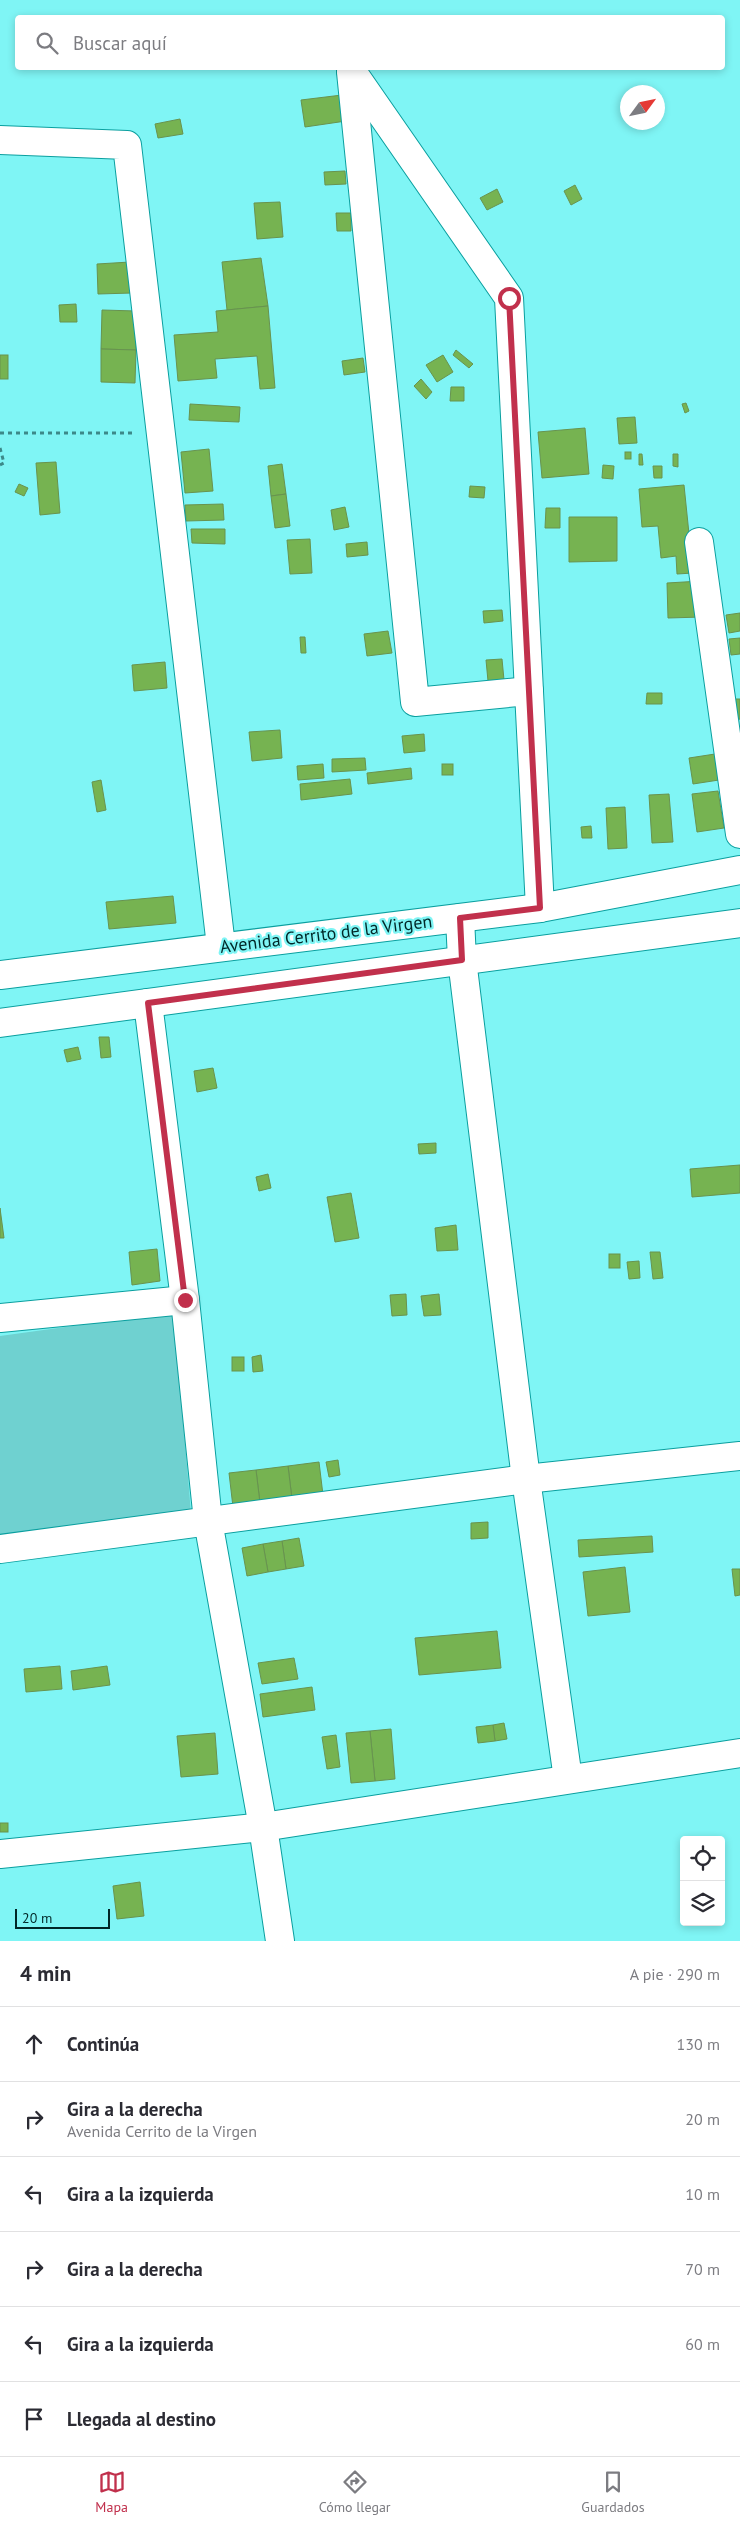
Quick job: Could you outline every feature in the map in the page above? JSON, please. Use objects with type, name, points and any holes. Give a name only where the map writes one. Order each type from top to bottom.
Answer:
[{"type":"street","points":[[529,691],[415,702],[351,70],[509,298],[529,691],[540,908]]},
{"type":"street","points":[[0,140],[127,145],[220,946]]},
{"type":"street","points":[[699,542],[740,834]]},
{"type":"street","name":"Avenida Cerrito de la Virgen","points":[[0,975],[220,946],[540,908],[740,870]]},
{"type":"street","points":[[460,918],[462,960],[526,1479],[568,1778]]},
{"type":"street","points":[[0,1023],[740,923]]},
{"type":"street","points":[[148,1003],[185,1300],[208,1521],[263,1827],[280,1941]]},
{"type":"street","points":[[0,1318],[185,1300]]},
{"type":"street","points":[[0,1549],[526,1479],[740,1456]]},
{"type":"street","points":[[0,1854],[263,1827],[568,1778],[740,1754]]},
{"type":"path","points":[[0,433],[160,434]]},
{"type":"path","points":[[0,448],[4,463],[0,465]]},
{"type":"shaded area","points":[[174,1312],[191,1513],[0,1536],[0,1336]]},
{"type":"building","points":[[342,95],[346,121],[305,127],[301,100]]},
{"type":"building","points":[[180,119],[183,134],[158,138],[155,124]]},
{"type":"building","points":[[345,171],[346,184],[325,185],[324,172]]},
{"type":"building","points":[[575,185],[582,199],[571,205],[564,191]]},
{"type":"building","points":[[497,189],[503,202],[487,210],[480,198]]},
{"type":"building","points":[[280,202],[283,237],[257,239],[254,203]]},
{"type":"building","points":[[336,213],[351,213],[351,231],[337,231]]},
{"type":"building","points":[[261,258],[268,306],[227,310],[222,262]]},
{"type":"building","points":[[130,262],[132,293],[98,294],[97,264]]},
{"type":"building","points":[[76,304],[77,322],[60,322],[59,305]]},
{"type":"building","points":[[268,306],[275,388],[260,389],[257,356],[215,359],[217,378],[178,381],[174,335],[218,332],[216,311]]},
{"type":"building","points":[[102,310],[136,311],[136,350],[101,349]]},
{"type":"building","points":[[101,349],[136,350],[135,383],[101,382]]},
{"type":"building","points":[[456,350],[473,364],[469,368],[453,355]]},
{"type":"building","points":[[0,355],[8,355],[8,379],[0,379]]},
{"type":"building","points":[[443,355],[453,372],[437,382],[426,365]]},
{"type":"building","points":[[363,358],[365,372],[344,375],[342,361]]},
{"type":"building","points":[[421,379],[432,392],[426,399],[414,386]]},
{"type":"building","points":[[451,387],[464,387],[464,401],[450,401]]},
{"type":"building","points":[[686,403],[689,411],[685,413],[682,404]]},
{"type":"building","points":[[190,404],[240,407],[239,422],[189,420]]},
{"type":"building","points":[[635,417],[637,443],[619,444],[617,418]]},
{"type":"building","points":[[585,428],[589,474],[542,478],[538,432]]},
{"type":"building","points":[[209,449],[213,491],[185,493],[181,452]]},
{"type":"building","points":[[625,452],[631,452],[631,459],[625,459]]},
{"type":"building","points":[[639,454],[642,454],[643,465],[639,465]]},
{"type":"building","points":[[673,454],[678,454],[678,467],[673,466]]},
{"type":"building","points":[[56,462],[60,513],[40,515],[36,463]]},
{"type":"building","points":[[282,464],[286,494],[271,496],[268,466]]},
{"type":"building","points":[[603,465],[614,466],[613,479],[602,478]]},
{"type":"building","points":[[653,466],[662,466],[662,478],[654,478]]},
{"type":"building","points":[[19,484],[28,488],[24,496],[15,492]]},
{"type":"building","points":[[684,485],[693,573],[677,574],[676,556],[661,558],[658,526],[642,527],[639,489]]},
{"type":"building","points":[[470,486],[485,487],[484,498],[469,497]]},
{"type":"building","points":[[286,494],[290,526],[275,528],[271,496]]},
{"type":"building","points":[[223,504],[224,520],[186,521],[185,505]]},
{"type":"building","points":[[345,507],[349,527],[334,530],[331,510]]},
{"type":"building","points":[[546,508],[560,508],[560,528],[545,528]]},
{"type":"building","points":[[569,517],[617,517],[617,561],[569,562]]},
{"type":"building","points":[[191,529],[225,529],[225,544],[192,543]]},
{"type":"building","points":[[310,539],[312,573],[290,574],[287,540]]},
{"type":"building","points":[[367,542],[368,555],[347,557],[346,544]]},
{"type":"building","points":[[701,581],[702,617],[668,618],[667,583]]},
{"type":"building","points":[[502,610],[503,621],[484,623],[483,611]]},
{"type":"building","points":[[740,613],[740,631],[729,633],[726,615]]},
{"type":"building","points":[[388,631],[392,653],[367,656],[364,634]]},
{"type":"building","points":[[300,637],[305,637],[306,653],[301,653]]},
{"type":"building","points":[[740,638],[740,654],[731,655],[729,639]]},
{"type":"building","points":[[502,659],[504,680],[488,681],[486,660]]},
{"type":"building","points":[[165,662],[167,688],[134,691],[132,665]]},
{"type":"building","points":[[647,693],[662,693],[662,704],[646,704]]},
{"type":"building","points":[[735,699],[740,699],[740,719],[737,720]]},
{"type":"building","points":[[280,730],[282,758],[252,761],[249,732]]},
{"type":"building","points":[[424,734],[425,751],[404,753],[402,736]]},
{"type":"building","points":[[715,754],[719,780],[693,784],[689,758]]},
{"type":"building","points":[[365,758],[366,770],[332,772],[332,759]]},
{"type":"building","points":[[323,764],[324,778],[298,780],[297,766]]},
{"type":"building","points":[[442,764],[453,764],[453,775],[442,775]]},
{"type":"building","points":[[411,768],[412,779],[368,784],[367,773]]},
{"type":"building","points":[[350,779],[352,794],[301,800],[300,784]]},
{"type":"building","points":[[101,780],[106,810],[97,812],[92,782]]},
{"type":"building","points":[[718,791],[724,828],[697,832],[692,794]]},
{"type":"building","points":[[669,794],[673,842],[652,843],[649,795]]},
{"type":"building","points":[[625,807],[627,848],[608,849],[606,808]]},
{"type":"building","points":[[591,826],[592,838],[582,838],[581,827]]},
{"type":"building","points":[[173,896],[176,923],[109,929],[106,902]]},
{"type":"building","points":[[99,1037],[109,1037],[111,1057],[101,1058]]},
{"type":"building","points":[[78,1047],[81,1059],[67,1062],[64,1050]]},
{"type":"building","points":[[213,1068],[217,1088],[197,1092],[194,1071]]},
{"type":"building","points":[[436,1143],[436,1153],[419,1154],[418,1144]]},
{"type":"building","points":[[740,1165],[740,1193],[692,1197],[690,1169]]},
{"type":"building","points":[[268,1174],[271,1188],[259,1191],[256,1177]]},
{"type":"building","points":[[351,1193],[359,1238],[335,1242],[327,1197]]},
{"type":"building","points":[[0,1208],[4,1238],[0,1238]]},
{"type":"building","points":[[456,1225],[458,1250],[437,1251],[435,1228]]},
{"type":"building","points":[[157,1249],[160,1281],[132,1285],[129,1252]]},
{"type":"building","points":[[650,1252],[660,1252],[663,1278],[653,1279]]},
{"type":"building","points":[[609,1254],[620,1254],[620,1268],[609,1268]]},
{"type":"building","points":[[639,1261],[640,1278],[629,1279],[627,1262]]},
{"type":"building","points":[[406,1294],[407,1315],[392,1316],[390,1295]]},
{"type":"building","points":[[439,1294],[441,1315],[424,1316],[421,1296]]},
{"type":"building","points":[[261,1355],[263,1371],[253,1372],[252,1357]]},
{"type":"building","points":[[232,1357],[244,1357],[244,1371],[232,1371]]},
{"type":"building","points":[[338,1460],[340,1475],[329,1477],[326,1462]]},
{"type":"building","points":[[319,1462],[323,1495],[292,1499],[288,1466]]},
{"type":"building","points":[[288,1466],[292,1499],[260,1503],[256,1470]]},
{"type":"building","points":[[256,1470],[260,1503],[233,1507],[229,1473]]},
{"type":"building","points":[[488,1522],[488,1538],[471,1539],[471,1523]]},
{"type":"building","points":[[652,1536],[653,1552],[579,1557],[578,1540]]},
{"type":"building","points":[[299,1538],[304,1566],[286,1569],[282,1541]]},
{"type":"building","points":[[282,1541],[286,1569],[268,1572],[263,1544]]},
{"type":"building","points":[[263,1544],[268,1572],[247,1576],[242,1548]]},
{"type":"building","points":[[625,1567],[630,1612],[588,1616],[583,1572]]},
{"type":"building","points":[[732,1569],[740,1569],[740,1595],[735,1596]]},
{"type":"building","points":[[497,1631],[501,1668],[419,1675],[415,1638]]},
{"type":"building","points":[[294,1658],[298,1679],[262,1684],[258,1663]]},
{"type":"building","points":[[60,1666],[62,1689],[26,1692],[24,1669]]},
{"type":"building","points":[[107,1666],[110,1685],[73,1690],[71,1671]]},
{"type":"building","points":[[312,1687],[315,1710],[263,1717],[260,1694]]},
{"type":"building","points":[[504,1723],[507,1739],[495,1741],[493,1725]]},
{"type":"building","points":[[493,1725],[495,1741],[478,1743],[476,1727]]},
{"type":"building","points":[[391,1729],[395,1779],[375,1781],[370,1731]]},
{"type":"building","points":[[370,1731],[375,1781],[351,1783],[346,1733]]},
{"type":"building","points":[[215,1733],[218,1774],[181,1777],[177,1736]]},
{"type":"building","points":[[336,1735],[340,1767],[327,1769],[322,1737]]},
{"type":"building","points":[[0,1823],[8,1823],[8,1832],[0,1832]]},
{"type":"building","points":[[140,1882],[144,1916],[117,1919],[113,1886]]},
{"type":"route","points":[[185,1300],[148,1003],[462,960],[460,918],[540,908],[509,298]]}]
